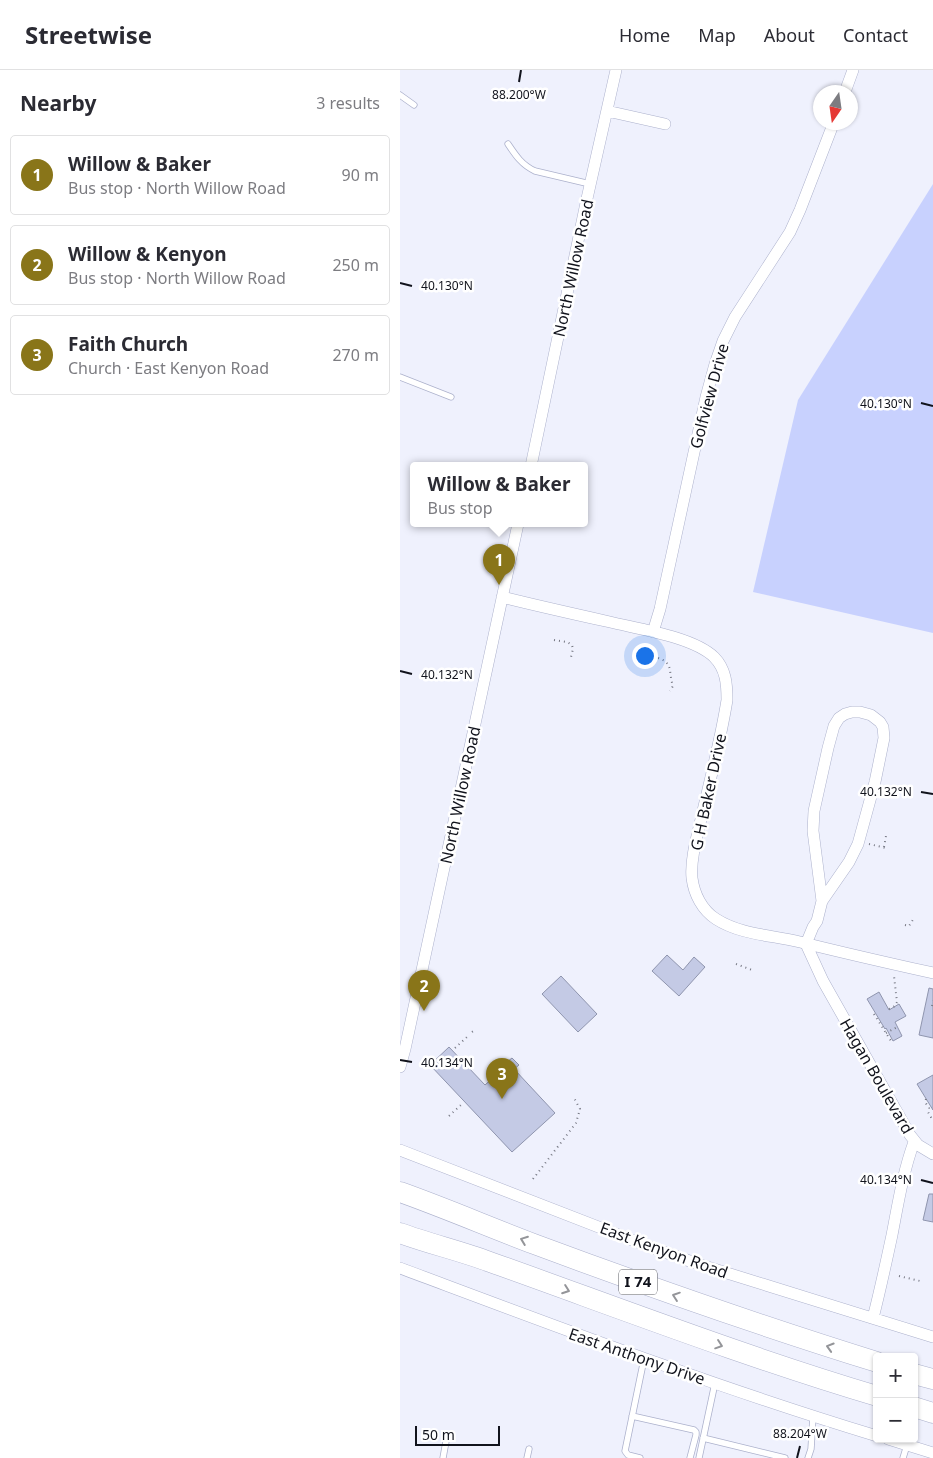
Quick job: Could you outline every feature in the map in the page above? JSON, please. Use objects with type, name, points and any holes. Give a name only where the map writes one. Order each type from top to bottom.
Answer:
[{"type":"highway","name":"I 74","points":[[401,1192],[665,1292],[799,1338],[873,1361]]},
{"type":"highway","name":"I 74","points":[[400,1223],[488,1261],[656,1323],[873,1395]]},
{"type":"highway","points":[[400,1233],[488,1261]]},
{"type":"highway","points":[[918,1375],[933,1379]]},
{"type":"highway","points":[[918,1408],[933,1413]]},
{"type":"street","name":"North Willow Road","points":[[532,462],[616,70]]},
{"type":"street","points":[[848,85],[853,70]]},
{"type":"street","points":[[607,111],[665,124]]},
{"type":"street","name":"Golfview Drive","points":[[653,632],[660,610],[706,397],[723,341],[790,232],[831,130]]},
{"type":"street","name":"North Willow Road","points":[[400,1067],[517,527]]},
{"type":"street","name":"G H Baker Drive","points":[[502,598],[653,632],[703,649],[718,662],[726,677],[726,706],[698,832],[692,868],[695,893],[700,904],[707,912],[730,926],[750,932],[933,973]]},
{"type":"street","points":[[806,944],[816,922],[822,901],[848,862],[859,841],[875,782],[884,738],[883,727],[871,715],[860,712],[845,714],[839,718],[834,726],[814,811],[813,831],[822,901]]},
{"type":"street","name":"Hagan Boulevard","points":[[806,944],[823,981],[914,1142],[903,1179],[872,1318]]},
{"type":"street","points":[[914,1142],[933,1154]]},
{"type":"street","name":"East Kenyon Road","points":[[400,1150],[690,1261],[933,1337]]},
{"type":"street","name":"East Anthony Drive","points":[[400,1268],[644,1359],[873,1435]]},
{"type":"street","points":[[901,1443],[933,1453]]},
{"type":"lane","points":[[400,95],[414,105]]},
{"type":"lane","points":[[508,144],[520,161],[527,168],[535,172],[590,184]]},
{"type":"lane","points":[[400,377],[451,397]]},
{"type":"lane","points":[[640,1458],[628,1455],[625,1451],[644,1359]]},
{"type":"lane","points":[[699,1458],[715,1383]]},
{"type":"lane","points":[[632,1416],[694,1430],[696,1435],[690,1458]]},
{"type":"lane","points":[[808,1458],[811,1449],[813,1416]]},
{"type":"lane","points":[[442,1458],[447,1436]]},
{"type":"lane","points":[[703,1438],[785,1458]]},
{"type":"lane","points":[[903,1458],[907,1445]]},
{"type":"lane","points":[[526,1458],[529,1449]]},
{"type":"path","points":[[554,640],[567,642],[572,645],[571,657]]},
{"type":"path","points":[[658,658],[668,662],[670,665],[673,686],[670,691]]},
{"type":"path","points":[[859,841],[885,848],[886,836]]},
{"type":"path","points":[[905,925],[909,926],[914,918]]},
{"type":"path","points":[[736,964],[752,970]]},
{"type":"path","points":[[888,1009],[895,1006],[897,1002],[892,964]]},
{"type":"path","points":[[932,1006],[933,1001]]},
{"type":"path","points":[[874,1014],[890,1041]]},
{"type":"path","points":[[886,1034],[899,1026]]},
{"type":"path","points":[[455,1048],[467,1037]]},
{"type":"path","points":[[533,1179],[576,1123],[580,1110],[573,1096]]},
{"type":"path","points":[[926,1099],[925,1102],[929,1108],[928,1112],[932,1119]]},
{"type":"path","points":[[449,1116],[462,1104]]},
{"type":"path","points":[[899,1276],[920,1280]]},
{"type":"shaded area","points":[[933,184],[933,633],[753,592],[798,400]]},
{"type":"building","points":[[667,955],[683,970],[694,957],[705,967],[679,996],[652,971]]},
{"type":"building","points":[[561,976],[597,1014],[578,1032],[542,994]]},
{"type":"building","points":[[929,988],[933,989],[933,1038],[919,1035]]},
{"type":"building","points":[[879,992],[889,1010],[899,1004],[906,1016],[895,1022],[902,1036],[893,1041],[867,999]]},
{"type":"building","points":[[449,1047],[485,1085],[512,1058],[519,1065],[514,1069],[555,1113],[512,1152],[430,1065]]},
{"type":"building","points":[[933,1075],[933,1110],[917,1084]]},
{"type":"building","points":[[929,1194],[933,1194],[933,1222],[923,1220]]},
{"type":"place","name":"Willow & Baker","points":[[499,585]]},
{"type":"place","name":"Willow & Kenyon","points":[[424,1011]]},
{"type":"place","name":"Faith Church","points":[[502,1099]]}]
